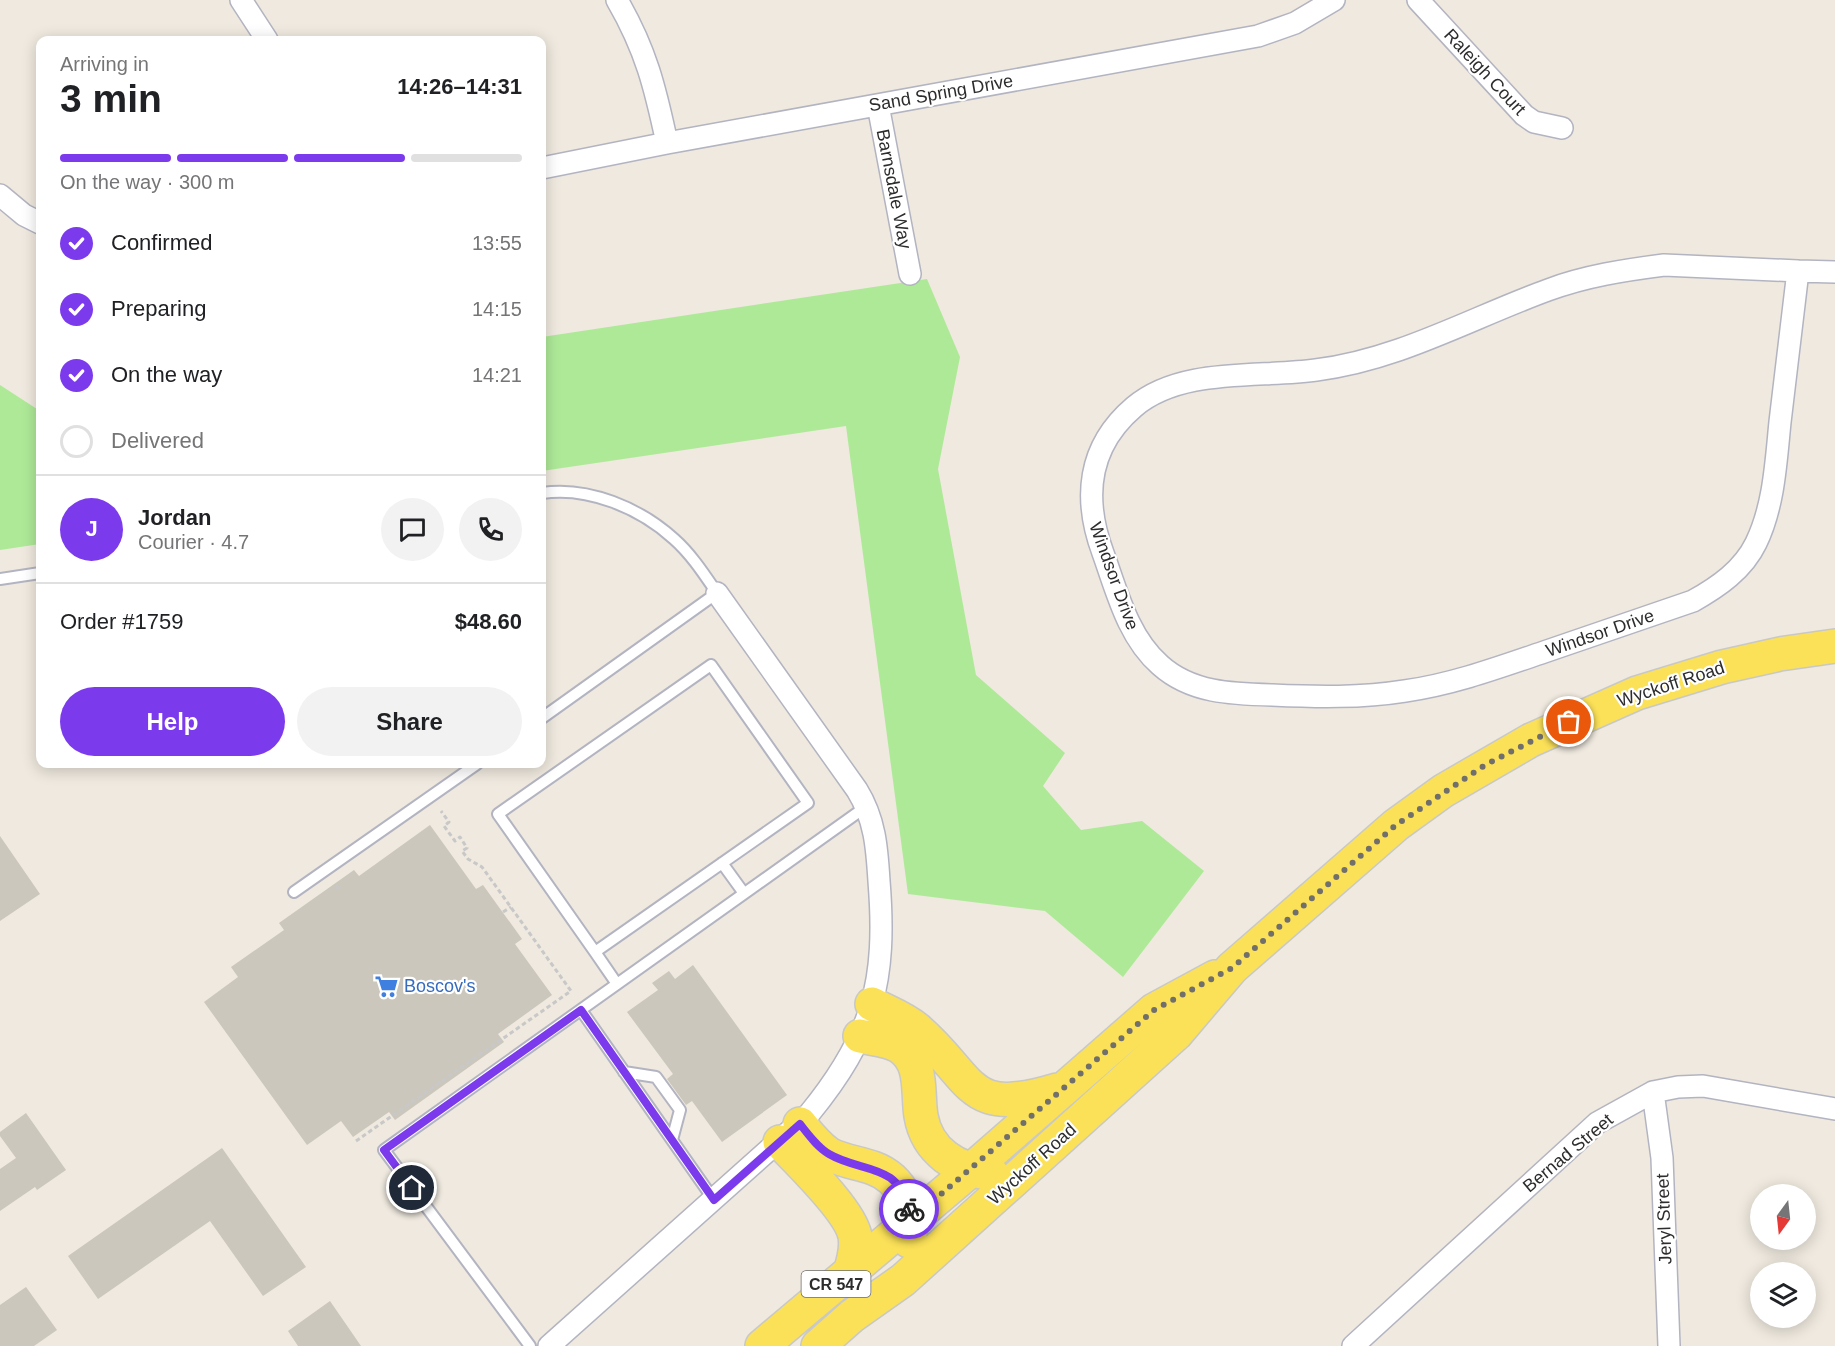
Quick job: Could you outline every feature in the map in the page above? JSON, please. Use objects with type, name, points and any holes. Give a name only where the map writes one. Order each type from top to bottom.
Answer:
[{"type":"main road","name":"Wyckoff Road","points":[[818,1346],[852,1316],[903,1280],[1176,1034],[1232,968],[1396,825],[1485,765],[1531,740],[1627,697],[1694,675],[1780,654],[1835,646]]},
{"type":"main road","name":"Wyckoff Road","points":[[762,1346],[971,1170],[1154,1010],[1232,968]]},
{"type":"main road","points":[[872,1004],[916,1029],[971,1086],[987,1097],[1017,1100],[1062,1089]]},
{"type":"main road","points":[[860,1036],[892,1043],[906,1052],[919,1080],[921,1119],[929,1138],[944,1155],[971,1170],[997,1173],[1025,1170]]},
{"type":"main road","points":[[790,1133],[819,1146],[830,1154],[873,1168],[889,1176],[906,1198],[910,1221],[909,1242],[902,1257],[852,1316]]},
{"type":"main road","points":[[790,1133],[852,1227],[855,1252],[850,1272]]},
{"type":"street","points":[[242,0],[264,36]]},
{"type":"street","points":[[617,0],[636,32],[649,66],[667,142]]},
{"type":"street","name":"Sand Spring Drive","points":[[546,167],[667,142],[1258,36],[1295,23],[1334,0]]},
{"type":"street","name":"Raleigh Court","points":[[1418,0],[1524,114],[1534,122],[1562,129]]},
{"type":"street","name":"Barnsdale Way","points":[[878,105],[910,274]]},
{"type":"street","points":[[0,195],[36,221]]},
{"type":"street","name":"Windsor Drive","points":[[1798,271],[1774,477],[1764,524],[1751,550],[1731,576],[1700,597],[1517,662],[1443,685],[1402,692],[1345,697],[1237,694],[1209,690],[1173,675],[1153,658],[1138,639],[1126,615],[1095,531],[1090,506],[1091,482],[1098,456],[1113,429],[1136,405],[1156,392],[1195,380],[1317,370],[1365,361],[1402,349],[1550,289],[1622,270],[1664,265],[1703,265],[1835,272]]},
{"type":"street","points":[[549,1346],[790,1133],[836,1078],[860,1036],[872,1004],[880,969],[882,918],[876,836],[867,806],[717,593]]},
{"type":"street","name":"Bernad Street","points":[[1353,1346],[1597,1123],[1653,1092],[1678,1087],[1703,1086],[1835,1109]]},
{"type":"street","name":"Jeryl Street","points":[[1653,1092],[1662,1158],[1669,1346]]},
{"type":"lane","points":[[546,493],[570,491],[588,494],[641,516],[675,539],[696,563],[717,593],[546,714]]},
{"type":"lane","points":[[0,579],[36,574]]},
{"type":"lane","points":[[595,952],[808,803],[711,666],[498,814],[617,984]]},
{"type":"lane","points":[[294,892],[471,768]]},
{"type":"lane","points":[[530,1346],[384,1150],[743,892],[867,806]]},
{"type":"lane","points":[[722,863],[743,892]]},
{"type":"lane","points":[[581,1010],[714,1200]]},
{"type":"lane","points":[[624,1072],[653,1076],[677,1104],[680,1113],[672,1140]]},
{"type":"path","points":[[356,1141],[571,991],[482,867],[468,859],[462,851],[467,848],[460,837],[455,841],[444,825],[449,822],[441,811]]},
{"type":"path","points":[[336,885],[339,890]]},
{"type":"path","points":[[503,912],[511,907]]},
{"type":"path","points":[[442,1073],[446,1078]]},
{"type":"green space","points":[[927,279],[960,357],[938,469],[976,675],[1065,753],[1043,786],[1081,830],[1142,821],[1204,871],[1123,977],[1045,911],[908,894],[846,426],[546,470],[546,336]]},
{"type":"green space","points":[[0,385],[36,408],[36,545],[0,550]]},
{"type":"building","name":"Boscov's","points":[[430,825],[476,889],[483,885],[522,939],[515,944],[552,995],[498,1034],[504,1042],[395,1120],[389,1112],[353,1137],[341,1121],[307,1145],[204,1002],[238,977],[231,967],[284,930],[279,923],[354,870],[359,876]]},
{"type":"building","points":[[0,836],[40,894],[0,921]]},
{"type":"building","points":[[693,965],[787,1095],[722,1142],[692,1101],[686,1105],[667,1079],[673,1074],[627,1012],[658,990],[652,983],[669,971],[675,979]]},
{"type":"building","points":[[26,1113],[66,1170],[37,1190],[35,1187],[0,1211],[0,1169],[16,1158],[0,1136],[0,1132]]},
{"type":"building","points":[[222,1148],[306,1267],[263,1296],[210,1221],[98,1299],[68,1256]]},
{"type":"building","points":[[26,1287],[57,1330],[34,1346],[0,1346],[0,1305]]},
{"type":"building","points":[[330,1301],[361,1346],[298,1346],[288,1331]]},
{"type":"way so far","points":[[909,1209],[910,1221],[1154,1010],[1232,968],[1396,825],[1443,791],[1485,765],[1569,722]]},
{"type":"place","name":"Boscov's","points":[[386,986]]},
{"type":"route","points":[[412,1188],[384,1150],[581,1010],[714,1200],[800,1124],[819,1146],[830,1154],[879,1170],[889,1176],[902,1191],[909,1209]]}]
